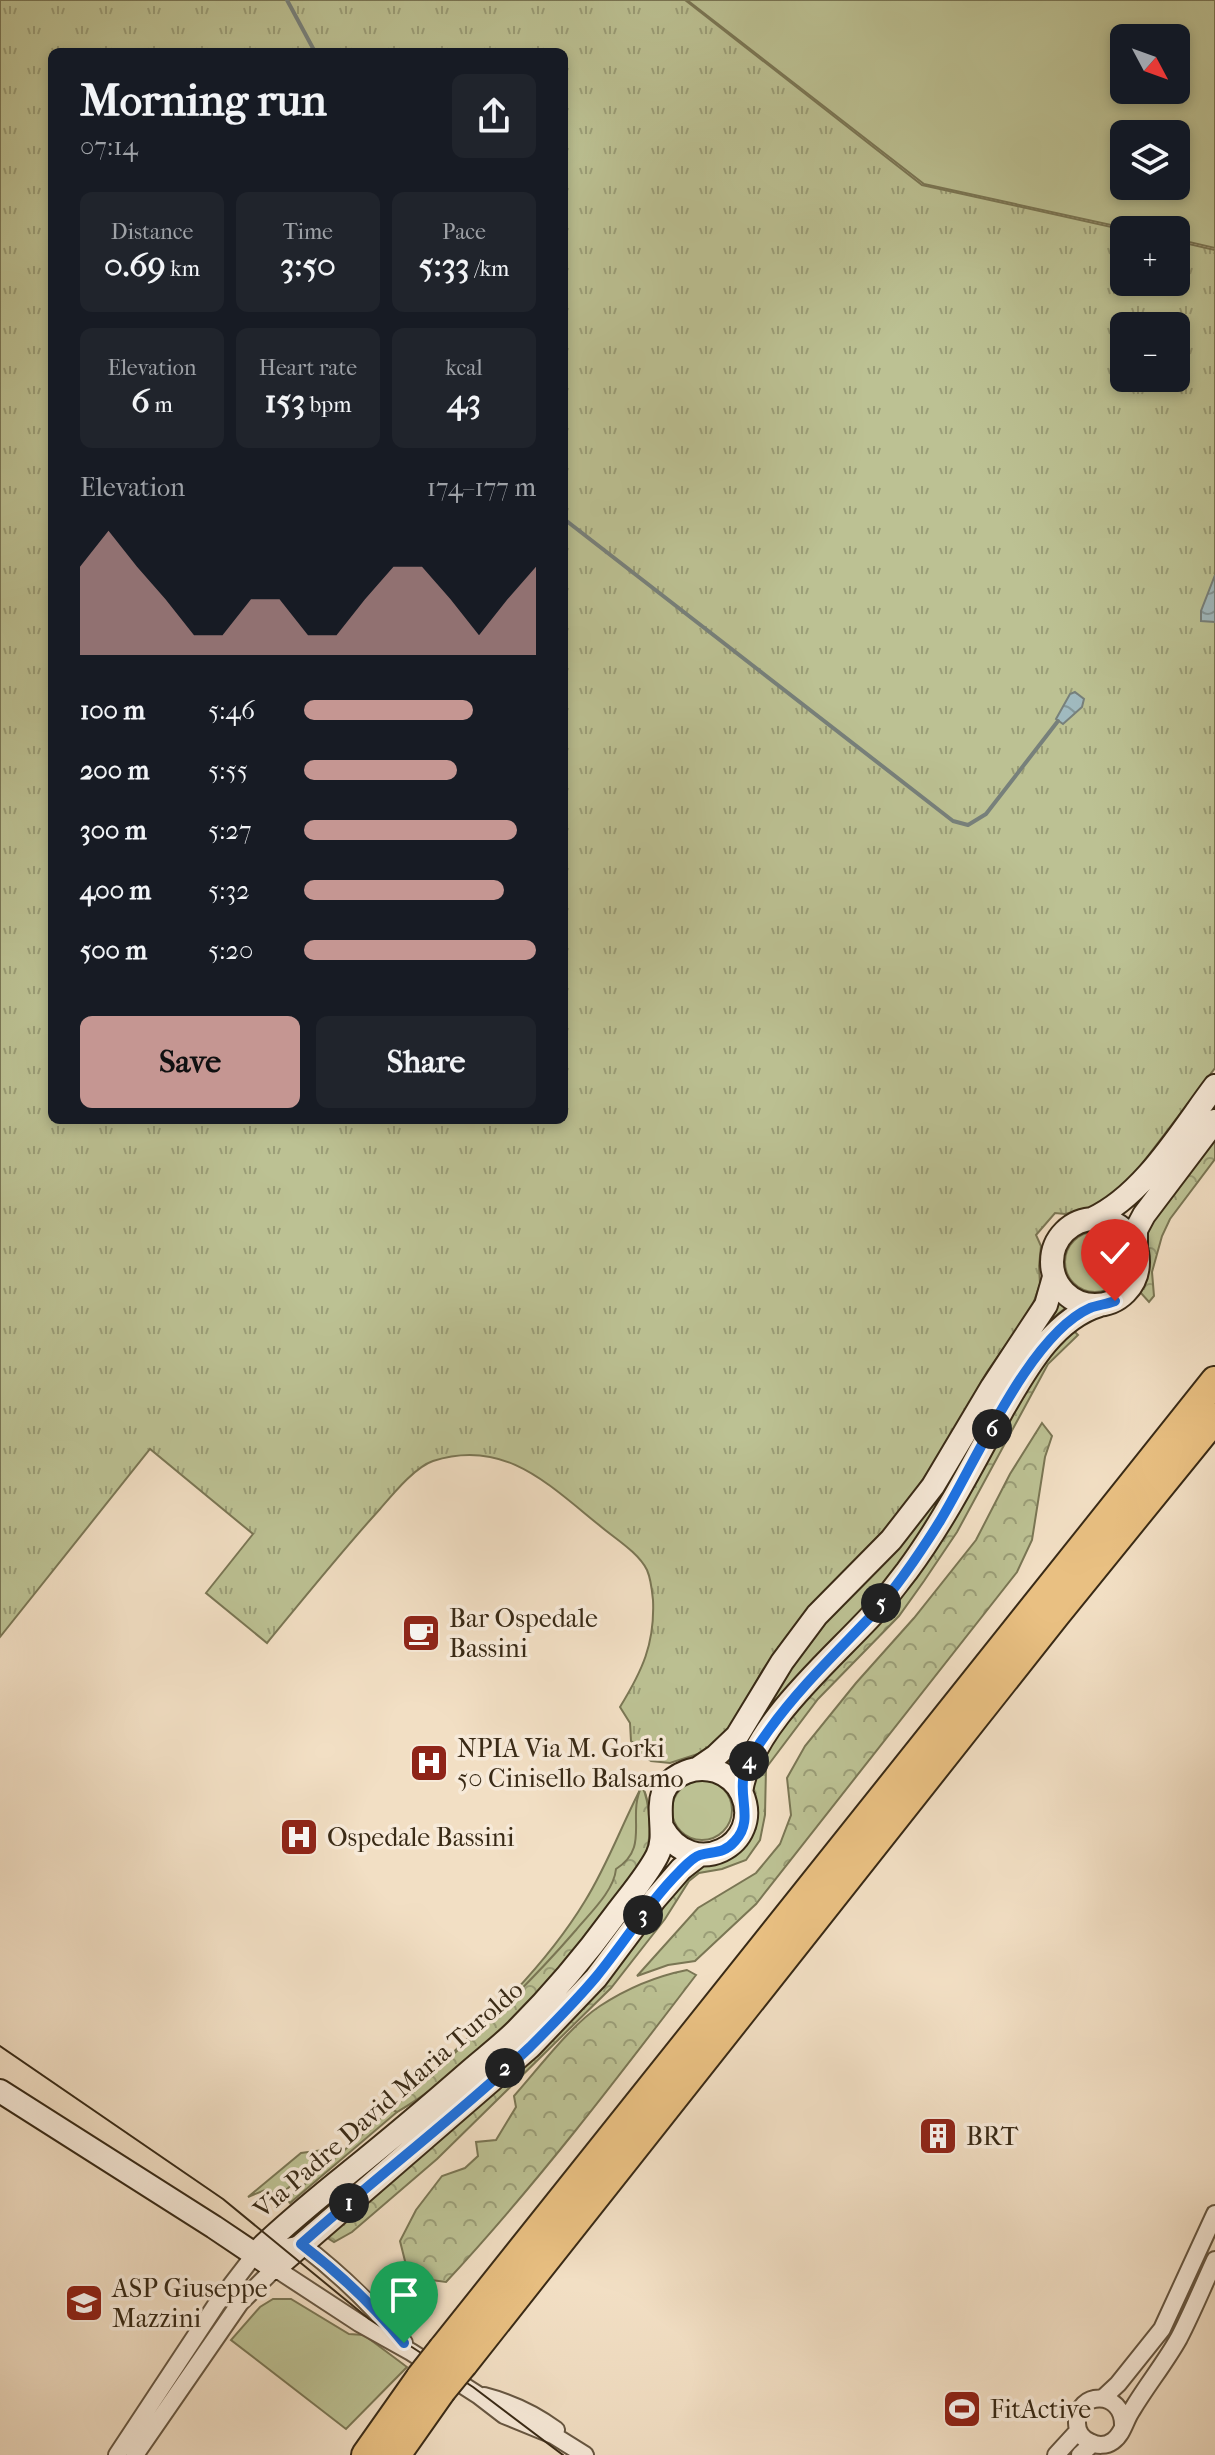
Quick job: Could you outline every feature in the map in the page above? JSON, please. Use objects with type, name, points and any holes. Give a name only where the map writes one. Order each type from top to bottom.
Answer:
[{"type":"highway","points":[[453,2356],[1215,1381]]},
{"type":"highway","points":[[366,2455],[425,2373],[453,2356],[1215,1418]]},
{"type":"highway","points":[[396,2455],[425,2373]]},
{"type":"street","points":[[697,1769],[711,1769],[734,1781],[745,1804],[746,1817],[735,1841],[724,1850],[712,1854],[699,1855],[676,1847],[662,1827],[659,1815],[664,1791],[681,1774],[697,1769],[737,1736],[782,1662],[817,1615],[891,1540],[933,1486],[1046,1305],[1054,1277],[1052,1259],[1057,1240],[1070,1226],[1112,1209],[1135,1188],[1215,1086]]},
{"type":"street","points":[[741,1792],[744,1771],[769,1729],[874,1613],[909,1568],[940,1521],[1034,1358],[1066,1324],[1089,1309],[1121,1297],[1132,1284],[1138,1267],[1136,1230],[1215,1121]]},
{"type":"street","points":[[1092,1219],[1116,1224],[1129,1235],[1136,1250]]},
{"type":"street","points":[[1054,1277],[1068,1297],[1083,1304],[1100,1305]]},
{"type":"street","name":"Via Padre David Maria Turoldo","points":[[255,2254],[516,2031],[582,1959],[642,1879],[659,1853],[662,1827]]},
{"type":"street","name":"Via Padre David Maria Turoldo","points":[[275,2268],[530,2047],[596,1978],[663,1889],[699,1855]]},
{"type":"street","points":[[0,2091],[359,2323],[425,2373],[478,2395],[504,2415],[553,2435],[586,2455]]},
{"type":"street","points":[[1103,2398],[1162,2329],[1215,2214]]},
{"type":"street","points":[[117,2455],[216,2305],[255,2254],[301,2244],[368,2303],[425,2373]]},
{"type":"street","points":[[1123,2426],[1119,2408],[1114,2402],[1103,2398],[1094,2399],[1083,2406],[1077,2421],[1086,2449],[1100,2445],[1116,2448],[1123,2426],[1179,2337],[1215,2260]]},
{"type":"street","points":[[135,2455],[240,2303],[275,2268]]},
{"type":"street","points":[[1056,2455],[1078,2431]]},
{"type":"green space","points":[[0,0],[685,0],[922,185],[1110,227],[1110,296],[1190,296],[1190,244],[1215,250],[1215,1068],[1125,1186],[1103,1204],[1065,1214],[1055,1213],[1036,1235],[1041,1246],[1040,1284],[1032,1307],[987,1372],[946,1445],[915,1491],[885,1529],[797,1623],[762,1671],[727,1735],[707,1751],[670,1763],[651,1761],[633,1748],[635,1744],[631,1741],[630,1723],[620,1707],[641,1669],[652,1630],[653,1600],[647,1570],[638,1557],[562,1494],[524,1469],[482,1456],[458,1455],[426,1464],[398,1489],[267,1643],[206,1593],[253,1534],[150,1449],[0,1637]]},
{"type":"green space","points":[[687,0],[1215,0],[1215,248],[1190,242],[1190,216],[1110,216],[1110,225],[924,184]]},
{"type":"green space","points":[[1215,1133],[1215,1159],[1170,1219],[1162,1236],[1152,1272],[1154,1296],[1149,1302],[1140,1292],[1146,1269],[1148,1225]]},
{"type":"green space","points":[[1095,1232],[1106,1234],[1116,1241],[1123,1251],[1123,1273],[1116,1283],[1106,1290],[1095,1292],[1084,1290],[1074,1283],[1067,1273],[1065,1262],[1067,1251],[1074,1241],[1084,1234]]},
{"type":"green space","points":[[1059,1296],[1069,1305],[1041,1336],[933,1522],[738,1773],[726,1764],[740,1749],[777,1685]]},
{"type":"green space","points":[[1070,1327],[1078,1335],[1048,1364],[957,1532],[924,1581],[899,1616],[818,1699],[766,1768],[765,1815],[760,1840],[746,1860],[699,1873],[689,1881],[665,1919],[611,1988],[437,2159],[352,2232],[334,2242],[326,2237],[687,1871],[717,1860],[751,1791],[755,1765]]},
{"type":"green space","points":[[1042,1423],[1052,1436],[1045,1457],[1032,1540],[1017,1572],[756,1904],[695,1961],[668,1965],[637,1976],[698,1908],[756,1873],[780,1844],[791,1815],[787,1778],[805,1746],[976,1540],[1010,1474]]},
{"type":"green space","points":[[702,1780],[714,1782],[723,1789],[730,1798],[730,1822],[723,1831],[714,1838],[702,1840],[690,1838],[681,1831],[674,1822],[672,1810],[674,1798],[681,1789],[690,1782]]},
{"type":"green space","points":[[642,1786],[650,1820],[645,1855],[432,2091],[397,2112],[290,2203],[287,2199],[430,2074],[493,2014],[552,1949],[601,1873]]},
{"type":"green space","points":[[642,1786],[647,1801],[649,1841],[633,1876],[539,1993],[486,2046],[428,2092],[397,2112],[391,2109],[510,2000],[600,1901],[611,1885],[616,1869],[633,1851],[636,1809]]},
{"type":"green space","points":[[687,1970],[696,1975],[636,2054],[512,2208],[446,2282],[409,2277],[400,2241],[416,2210],[442,2176],[465,2168],[478,2156],[476,2142],[496,2140],[516,2107],[514,2096],[555,2048],[589,2014],[610,2000],[653,1980]]},
{"type":"green space","points":[[330,2149],[331,2153],[282,2193],[265,2190],[248,2197],[301,2153]]},
{"type":"green space","points":[[273,2299],[291,2299],[349,2334],[364,2335],[407,2367],[346,2429],[231,2340],[260,2307]]},
{"type":"water","points":[[1215,575],[1215,622],[1201,621],[1201,611]]},
{"type":"water","points":[[1075,692],[1084,699],[1082,707],[1063,724],[1056,719],[1070,694]]},
{"type":"waterway","points":[[287,0],[313,48]]},
{"type":"waterway","points":[[568,522],[953,821],[968,825],[986,814],[1058,721]]},
{"type":"tram line","points":[[0,2046],[223,2199],[369,2319],[473,2387],[563,2455]]},
{"type":"place","name":"Bar Ospedale Bassini","points":[[421,1633]]},
{"type":"place","name":"NPIA Via M. Gorki 50 Cinisello Balsamo","points":[[429,1763]]},
{"type":"place","name":"Ospedale Bassini","points":[[299,1837]]},
{"type":"place","name":"BRT","points":[[938,2136]]},
{"type":"place","name":"ASP Giuseppe Mazzini","points":[[84,2303]]},
{"type":"place","name":"FitActive","points":[[962,2409]]},
{"type":"route","points":[[404,2343],[368,2303],[301,2244],[530,2047],[596,1978],[681,1869],[699,1855],[724,1850],[735,1841],[746,1817],[741,1792],[744,1771],[769,1729],[874,1613],[909,1568],[940,1521],[1034,1358],[1066,1324],[1089,1309],[1115,1301]]}]
